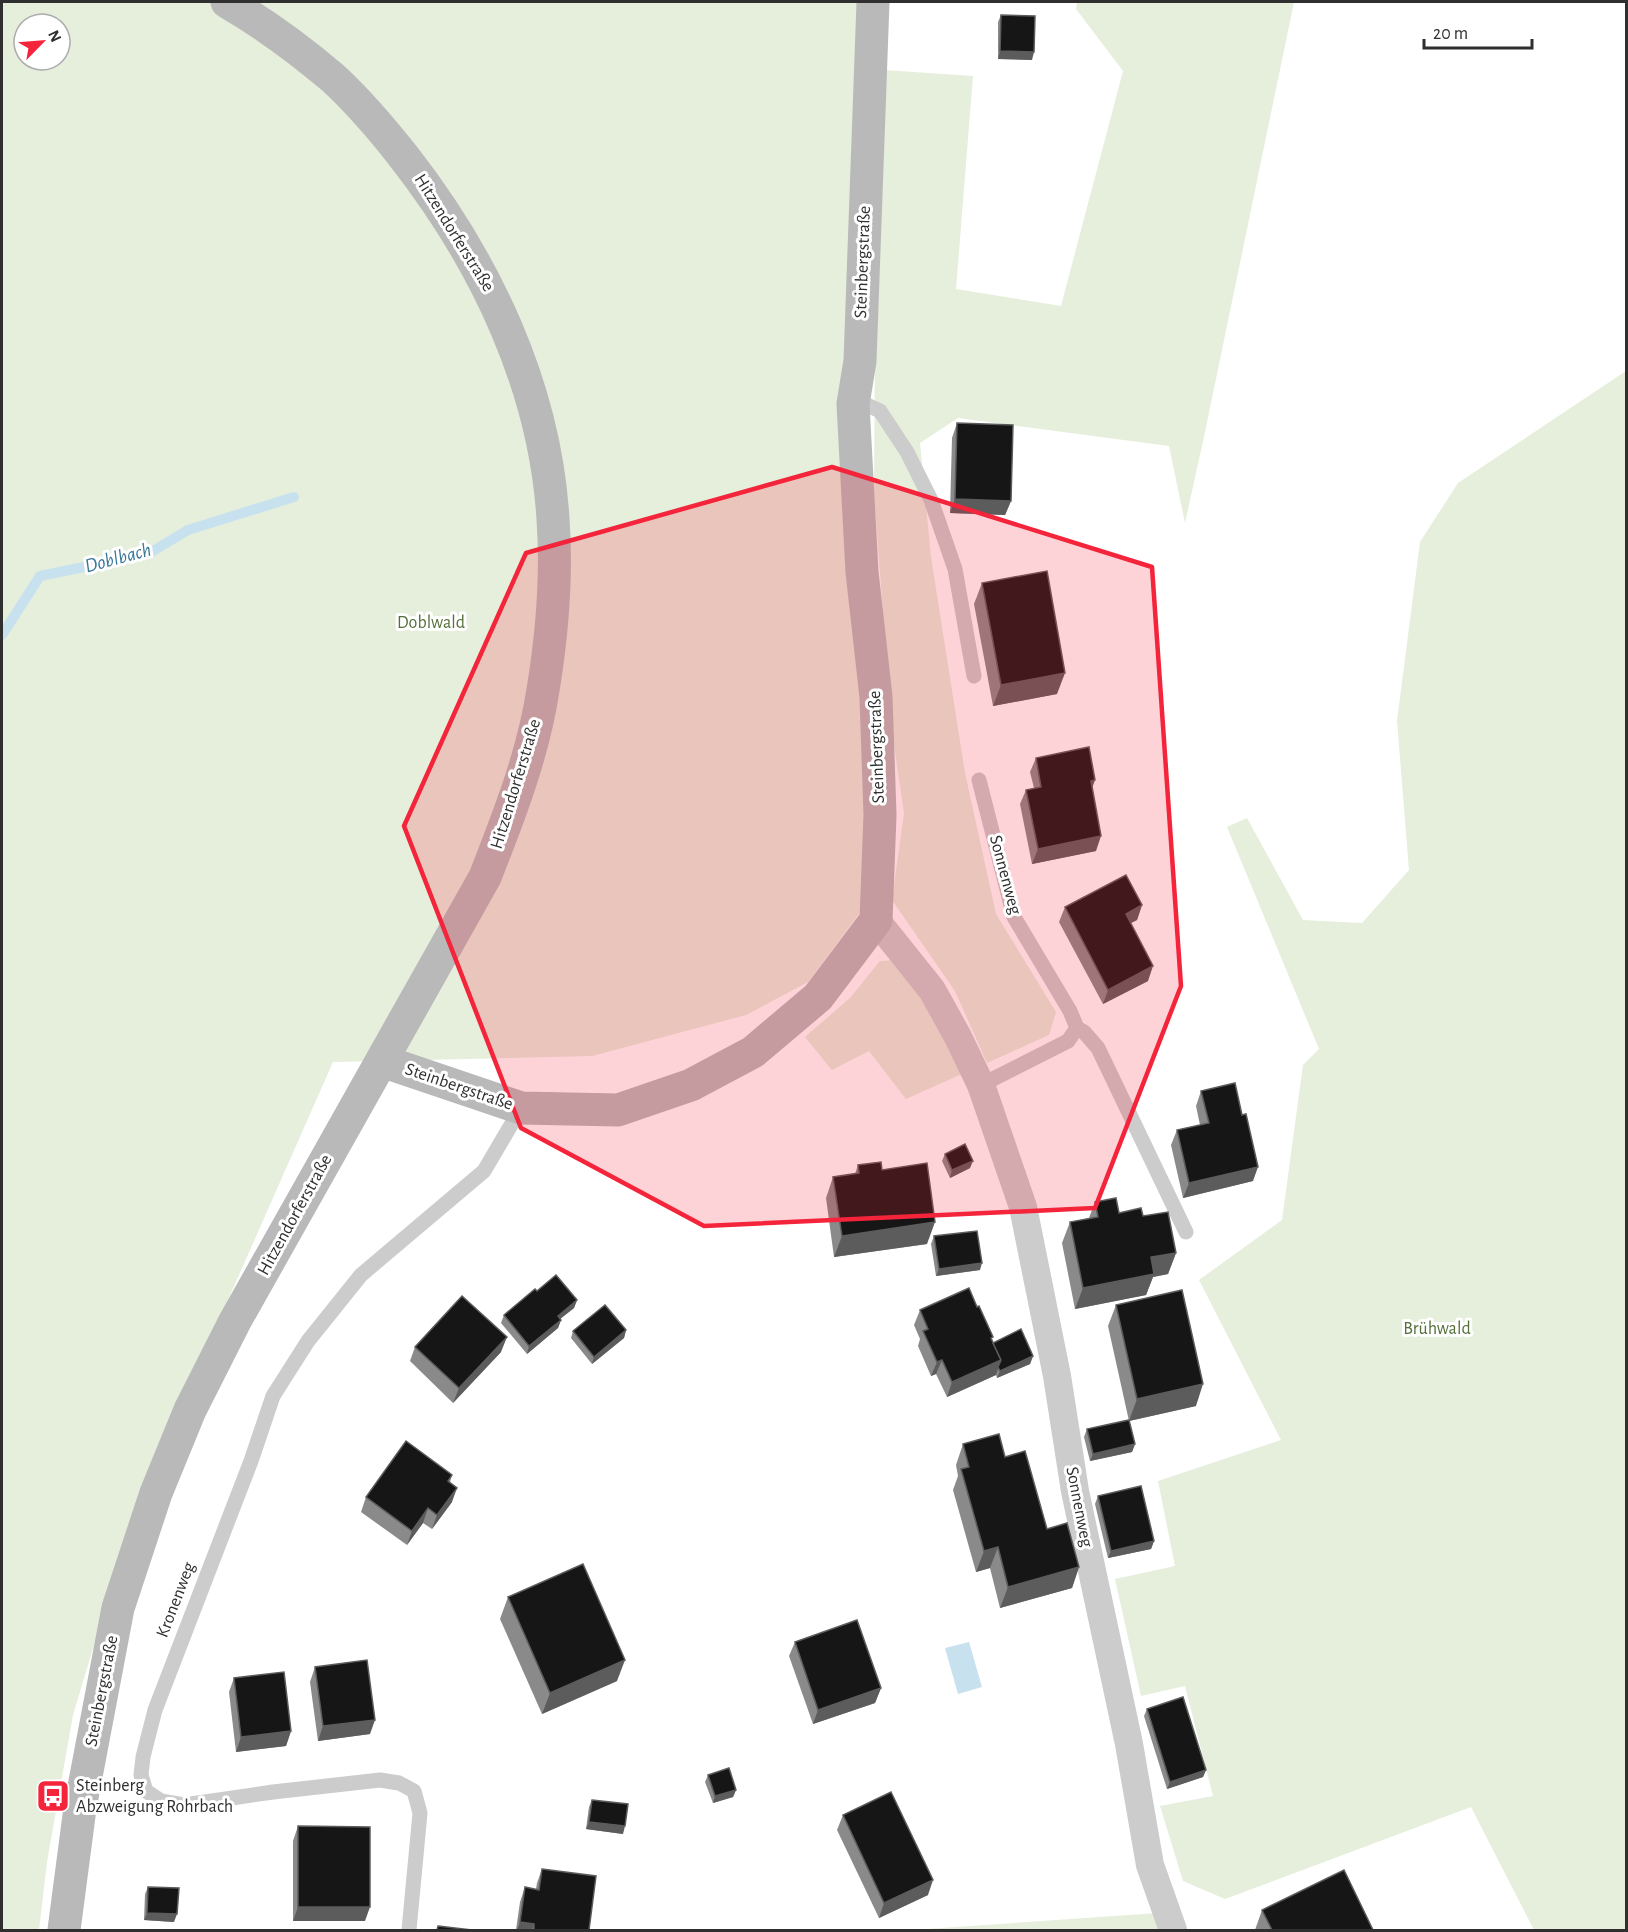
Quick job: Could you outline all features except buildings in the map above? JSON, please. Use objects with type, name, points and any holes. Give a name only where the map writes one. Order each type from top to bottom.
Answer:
[{"type":"main road","name":"Hitzendorferstraße","points":[[156,1493],[190,1410],[234,1321],[485,877],[509,816],[530,751],[543,690],[553,585],[553,519],[546,460],[517,356],[496,302],[461,237],[429,188],[380,125],[334,80],[292,45],[250,15],[227,2]]},
{"type":"main road","name":"Steinbergstraße","points":[[382,1061],[521,1108],[618,1110],[691,1085],[753,1052],[818,997],[876,920],[880,815],[876,697],[862,572],[853,404],[860,361],[873,2]]},
{"type":"main road","name":"Steinbergstraße","points":[[64,1930],[80,1808],[118,1608],[156,1493]]},
{"type":"street","name":"Sonnenweg","points":[[876,920],[932,990],[981,1084],[1023,1207],[1057,1376],[1075,1491],[1129,1744],[1150,1865],[1173,1930]]},
{"type":"lane","points":[[853,404],[865,404],[880,411],[907,452],[930,500],[955,569],[974,676]]},
{"type":"lane","name":"Sonnenweg","points":[[979,780],[1014,917],[1070,1011],[1077,1028],[1084,1032],[1098,1048],[1186,1232]]},
{"type":"lane","points":[[981,1084],[1068,1041],[1077,1028]]},
{"type":"lane","name":"Kronenweg","points":[[409,1930],[420,1813],[414,1791],[399,1783],[380,1780],[184,1805],[161,1801],[146,1791],[141,1775],[143,1757],[155,1710],[251,1461],[273,1396],[308,1341],[361,1275],[484,1172],[521,1108]]},
{"type":"highlighted area","points":[[832,467],[1152,567],[1181,986],[1095,1208],[704,1226],[521,1128],[404,826],[526,553]]},
{"type":"green space","name":"Doblwald","points":[[2,2],[860,2],[868,724],[861,911],[808,982],[746,1015],[592,1056],[333,1062],[133,1515],[73,1715],[47,1862],[39,1930],[2,1930]]},
{"type":"green space","points":[[1077,2],[1294,2],[1185,523],[1169,446],[958,418],[920,443],[931,557],[965,773],[996,914],[1056,1012],[1049,1035],[987,1063],[955,991],[892,900],[904,813],[892,731],[874,493],[875,340],[883,70],[973,76],[956,289],[1061,306],[1123,71],[1076,9]]},
{"type":"green space","name":"Brühwald","points":[[1626,371],[1626,1930],[1534,1930],[1471,1807],[1225,1899],[1183,1881],[1160,1806],[1213,1796],[1185,1686],[1141,1696],[1115,1579],[1175,1566],[1158,1481],[1281,1440],[1199,1280],[1282,1220],[1303,1065],[1319,1049],[1227,827],[1247,818],[1303,920],[1362,923],[1409,870],[1397,721],[1420,542],[1458,483]]},
{"type":"green space","points":[[897,960],[949,1041],[964,1073],[906,1099],[869,1051],[832,1070],[805,1037],[850,998],[880,961]]},
{"type":"green space","points":[[1158,1913],[1167,1930],[913,1930]]},
{"type":"water","points":[[969,1642],[982,1687],[958,1694],[945,1648]]},
{"type":"waterway","name":"Doblbach","points":[[2,635],[40,576],[148,554],[188,530],[294,497]]},
{"type":"place","name":"Steinberg Abzweigung Rohrbach","points":[[53,1796]]}]
